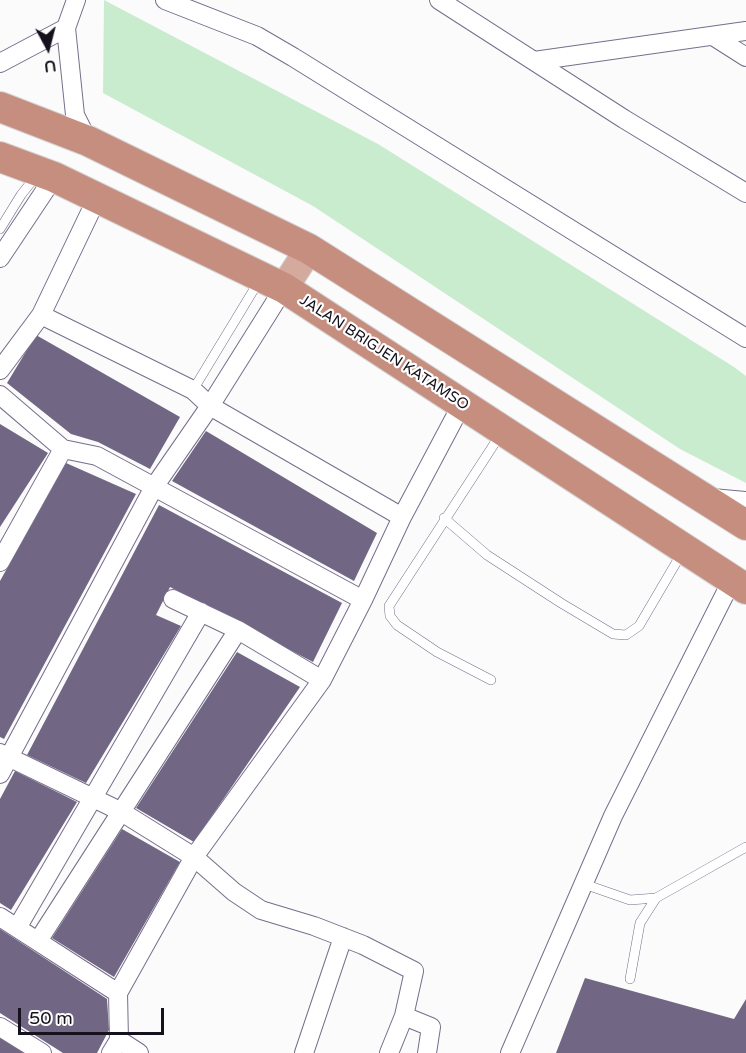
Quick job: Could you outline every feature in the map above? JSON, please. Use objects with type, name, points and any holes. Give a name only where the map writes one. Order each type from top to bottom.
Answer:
[{"type":"highway","points":[[0,107],[88,141],[309,249],[746,525]]},
{"type":"highway","name":"JALAN BRIGJEN KATAMSO","points":[[0,157],[47,174],[272,283],[739,584]]},
{"type":"main road","points":[[272,283],[309,249]]},
{"type":"street","points":[[76,0],[66,28],[75,115],[88,141]]},
{"type":"street","points":[[165,0],[257,36],[293,57],[746,339]]},
{"type":"street","points":[[439,0],[624,119],[746,193]]},
{"type":"street","points":[[0,63],[66,28]]},
{"type":"street","points":[[534,61],[746,31]]},
{"type":"street","points":[[713,36],[746,57]]},
{"type":"street","points":[[0,258],[47,174]]},
{"type":"street","points":[[0,370],[41,315],[97,198]]},
{"type":"street","points":[[272,283],[210,406],[154,487],[3,762],[120,811],[194,857],[234,892],[261,910],[343,937],[414,971],[404,1016],[389,1053]]},
{"type":"street","points":[[41,315],[193,390],[210,406],[402,517]]},
{"type":"street","points":[[0,395],[63,449],[97,456],[363,600]]},
{"type":"street","points":[[139,1053],[115,1047],[118,993],[194,857],[322,680],[402,517],[462,404]]},
{"type":"street","points":[[0,562],[63,449]]},
{"type":"street","points":[[702,497],[746,501]]},
{"type":"street","points":[[510,1053],[613,816],[739,584]]},
{"type":"street","points":[[173,599],[238,630],[322,680]]},
{"type":"street","points":[[17,928],[201,612]]},
{"type":"street","points":[[38,941],[238,630]]},
{"type":"street","points":[[0,917],[118,993]]},
{"type":"street","points":[[304,1053],[343,937]]},
{"type":"street","points":[[404,1016],[430,1027],[427,1053]]},
{"type":"street","points":[[0,1027],[42,1053]]},
{"type":"lane","points":[[0,230],[21,195],[47,174]]},
{"type":"lane","points":[[193,390],[243,309],[272,283]]},
{"type":"lane","points":[[491,680],[437,652],[397,625],[390,616],[389,606],[503,430]]},
{"type":"lane","points":[[444,518],[487,555],[613,634],[626,635],[639,626],[684,549]]},
{"type":"lane","points":[[584,884],[630,900],[656,898],[746,847]]},
{"type":"lane","points":[[630,979],[640,923],[656,898]]},
{"type":"green space","points":[[104,0],[378,144],[746,376],[746,483],[680,449],[313,206],[103,93]]},
{"type":"building","points":[[36,335],[180,417],[150,469],[98,442],[71,434],[7,383]]},
{"type":"building","points":[[0,424],[48,453],[0,527]]},
{"type":"building","points":[[206,431],[377,533],[354,581],[172,481]]},
{"type":"building","points":[[66,463],[136,494],[4,739],[0,737],[0,581]]},
{"type":"building","points":[[159,505],[342,603],[313,662],[170,587],[156,615],[181,626],[86,783],[27,755]]},
{"type":"building","points":[[237,652],[300,687],[194,842],[136,808]]},
{"type":"building","points":[[15,771],[77,802],[11,910],[0,903],[0,799]]},
{"type":"building","points":[[122,829],[180,862],[114,977],[52,938]]},
{"type":"building","points":[[0,929],[107,999],[109,1030],[97,1053],[63,1053],[0,1013]]},
{"type":"building","points":[[585,978],[734,1019],[746,999],[746,1053],[556,1053]]},
{"type":"building","points":[[0,1038],[24,1053],[0,1053]]}]
